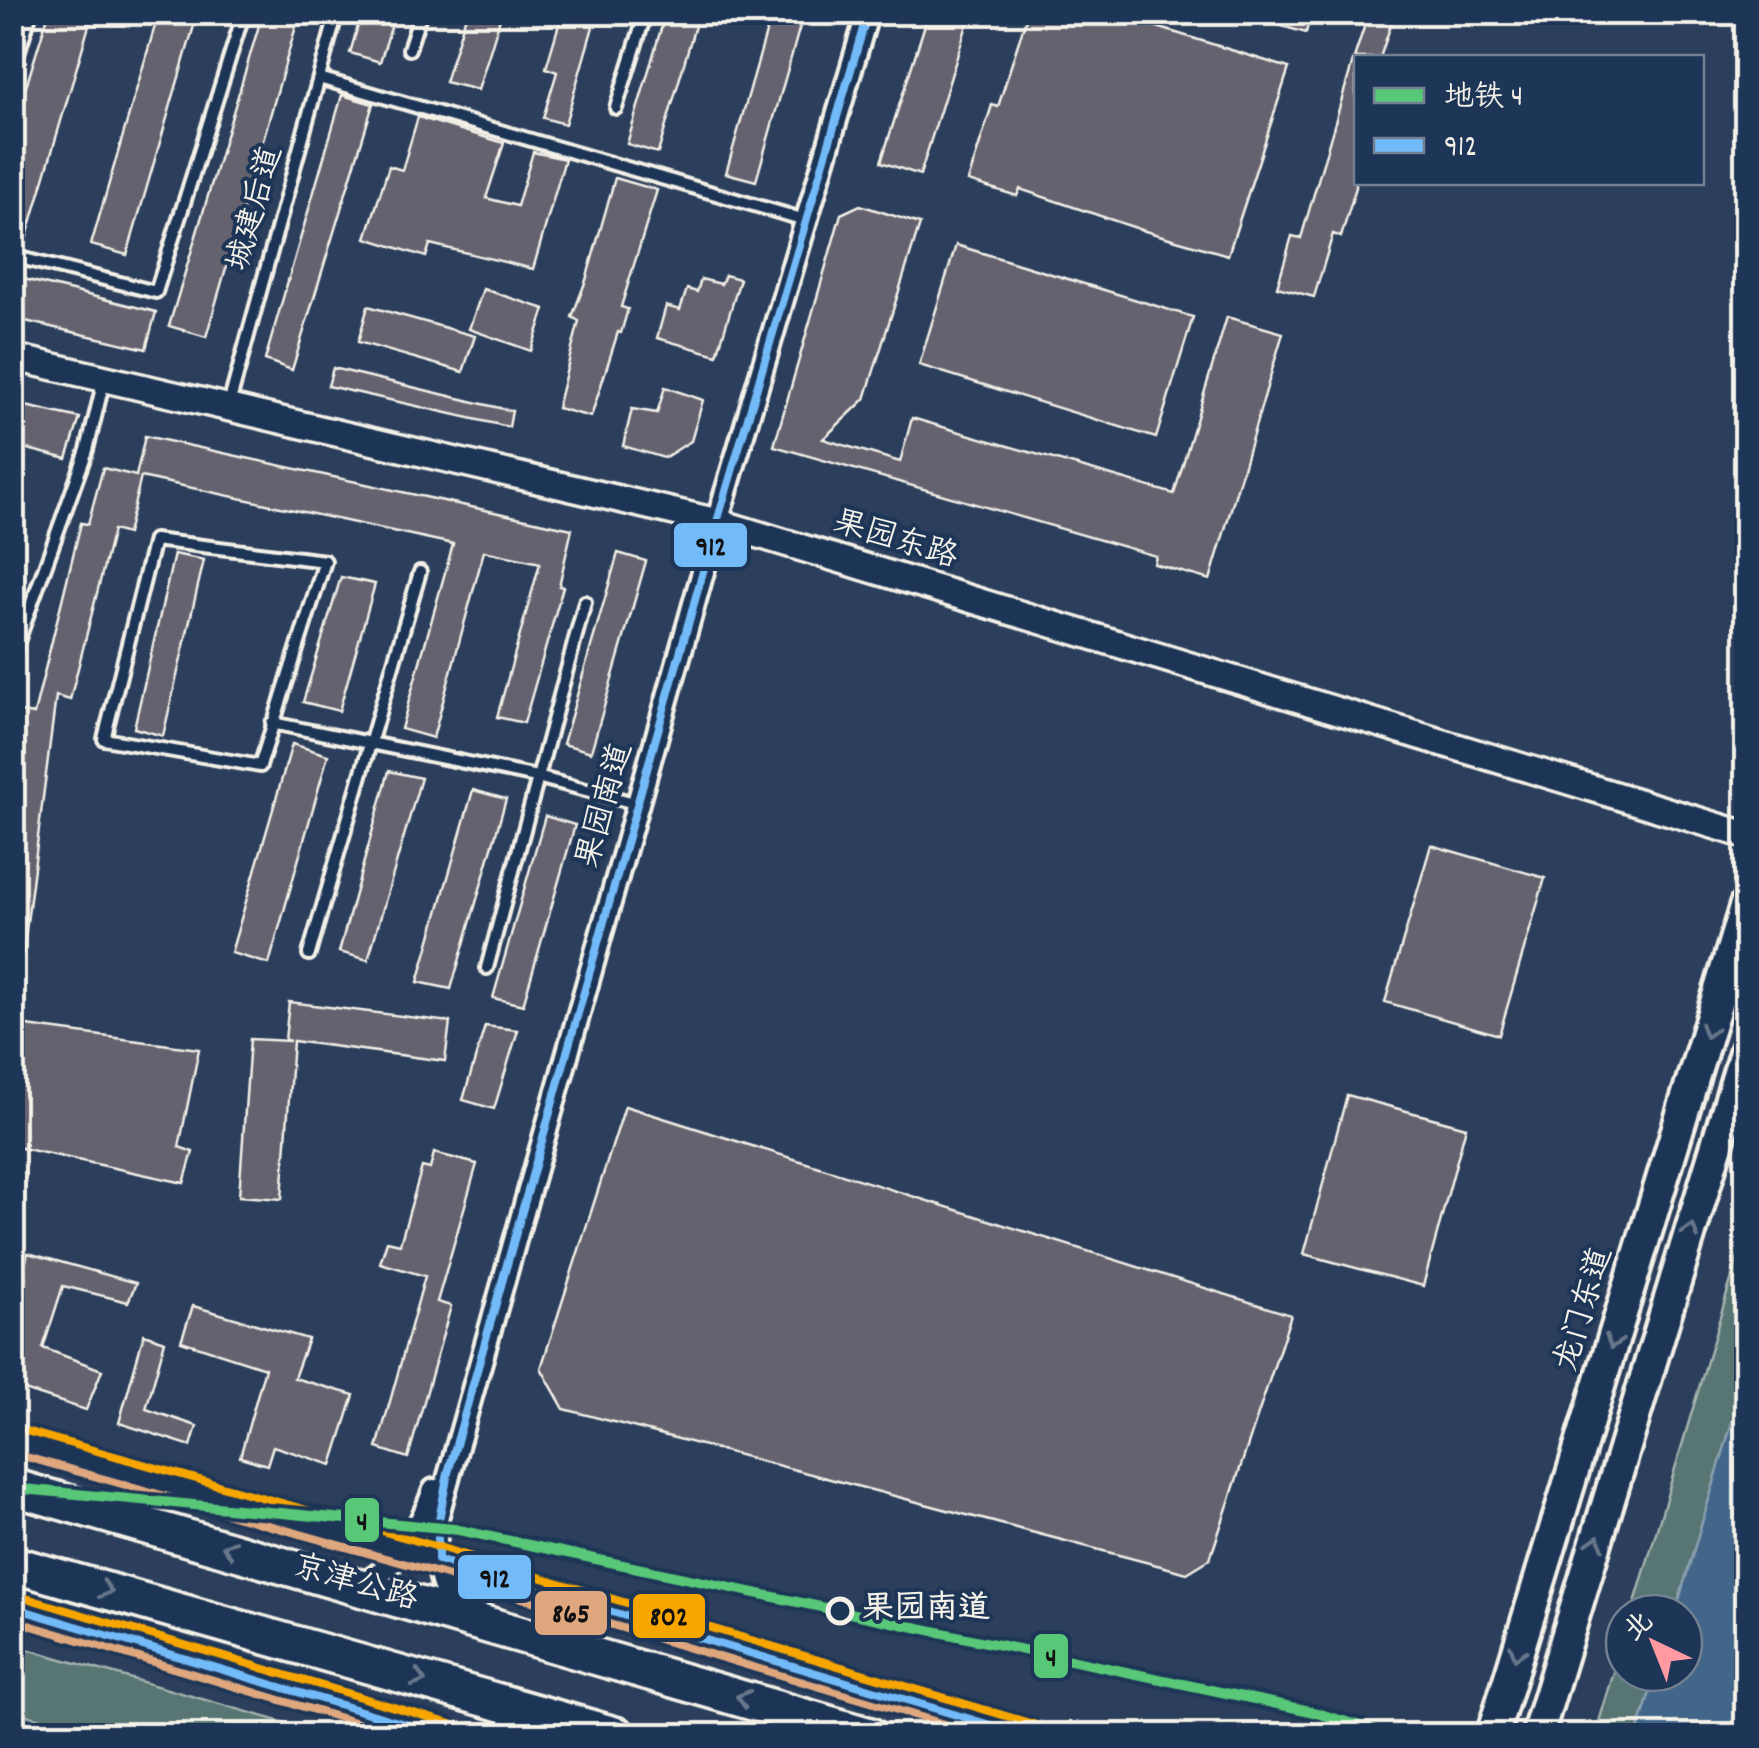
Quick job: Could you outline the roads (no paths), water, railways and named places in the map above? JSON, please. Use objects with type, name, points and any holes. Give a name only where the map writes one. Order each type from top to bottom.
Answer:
[{"type":"highway","name":"京津公路","points":[[12,1487],[870,1736]]},
{"type":"highway","points":[[12,1564],[618,1736]]},
{"type":"main road","name":"龙门东道","points":[[1492,1736],[1746,905]]},
{"type":"main road","points":[[1537,1736],[1746,1049]]},
{"type":"main road","points":[[12,1440],[438,1560],[1029,1736]]},
{"type":"main road","points":[[12,1608],[447,1736]]},
{"type":"street","name":"果园南道","points":[[460,1616],[445,1591],[438,1560],[437,1518],[858,12]]},
{"type":"street","name":"果园南道","points":[[802,219],[868,12]]},
{"type":"street","name":"果园东路","points":[[12,357],[103,384]]},
{"type":"street","name":"果园东路","points":[[12,369],[103,384],[712,527],[1746,835]]},
{"type":"street","name":"果园东路","points":[[712,527],[1746,847]]},
{"type":"street","name":"果园南道","points":[[357,1586],[389,1566],[433,1493],[634,803]]},
{"type":"lane","points":[[12,72],[31,12]]},
{"type":"lane","points":[[12,256],[156,292],[244,12]]},
{"type":"lane","name":"城建后道","points":[[226,412],[337,12]]},
{"type":"lane","points":[[409,49],[421,12]]},
{"type":"lane","points":[[616,108],[646,12]]},
{"type":"lane","points":[[320,78],[802,219]]},
{"type":"lane","points":[[12,658],[88,450],[103,384]]},
{"type":"lane","points":[[154,540],[325,560],[272,723],[260,766],[104,739],[154,540]]},
{"type":"lane","points":[[309,954],[420,572]]},
{"type":"lane","points":[[487,968],[585,602]]},
{"type":"lane","points":[[272,723],[537,777],[634,803]]},
{"type":"water","points":[[1746,1376],[1746,1695],[1734,1735],[1637,1735],[1650,1693],[1704,1693],[1704,1593],[1681,1593]]},
{"type":"metro line","name":"4","points":[[12,1488],[454,1529],[1310,1711],[1393,1736]]},
{"type":"place","name":"果园南道","points":[[840,1611]]}]
